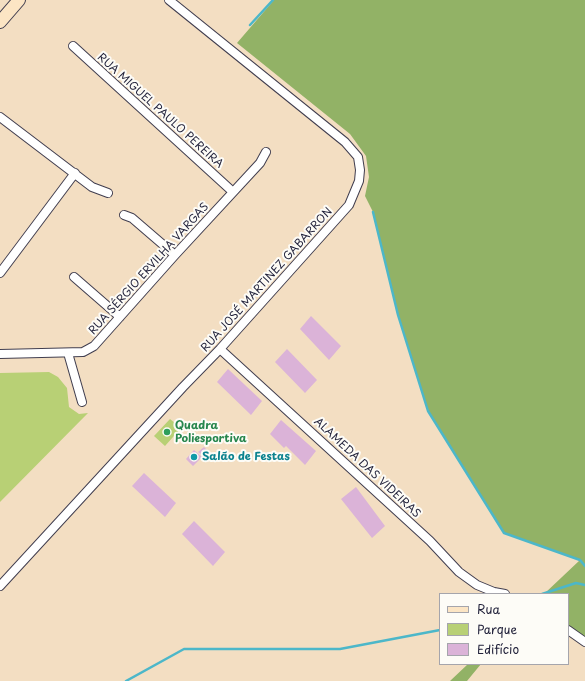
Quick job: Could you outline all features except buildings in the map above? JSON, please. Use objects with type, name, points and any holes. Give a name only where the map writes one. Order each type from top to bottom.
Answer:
[{"type":"main road","points":[[0,22],[19,0]]},
{"type":"street","name":"RUA JOSÉ MARTINEZ GABARRON","points":[[0,586],[220,348],[349,205],[359,182],[360,170],[358,157],[345,142],[326,125],[169,0]]},
{"type":"street","name":"RUA MIGUEL PAULO PEREIRA","points":[[73,46],[233,192]]},
{"type":"street","points":[[0,117],[92,187],[108,193]]},
{"type":"street","name":"RUA SÉRGIO ERVILHA VARGAS","points":[[0,354],[83,352],[94,346],[260,162],[266,152]]},
{"type":"street","points":[[0,273],[75,173]]},
{"type":"street","points":[[124,215],[132,218],[175,255]]},
{"type":"street","points":[[74,278],[120,317]]},
{"type":"street","name":"ALAMEDA DAS VIDEIRAS","points":[[220,348],[430,541],[459,572],[477,585],[500,593]]},
{"type":"street","points":[[68,353],[82,402]]},
{"type":"street","points":[[569,631],[585,642]]},
{"type":"green space","points":[[274,0],[585,0],[585,637],[569,626],[569,593],[545,593],[580,560],[504,533],[428,411],[398,315],[373,212],[365,196],[369,177],[366,156],[350,134],[237,43]]},
{"type":"green space","points":[[49,372],[58,377],[67,388],[69,407],[79,414],[88,413],[0,502],[0,373]]},
{"type":"green space","name":"Quadra Poliesportiva","points":[[170,419],[181,428],[165,446],[154,436]]},
{"type":"green space","points":[[467,665],[480,665],[467,681],[450,681]]},
{"type":"waterway","points":[[250,25],[273,0]]},
{"type":"waterway","points":[[373,212],[398,315],[428,411],[504,533],[580,560],[585,566]]},
{"type":"waterway","points":[[545,593],[576,583],[585,585]]},
{"type":"waterway","points":[[126,681],[184,649],[340,649],[439,630]]},
{"type":"place","name":"Quadra Poliesportiva","points":[[167,432]]},
{"type":"place","name":"Salão de Festas","points":[[194,457]]}]
